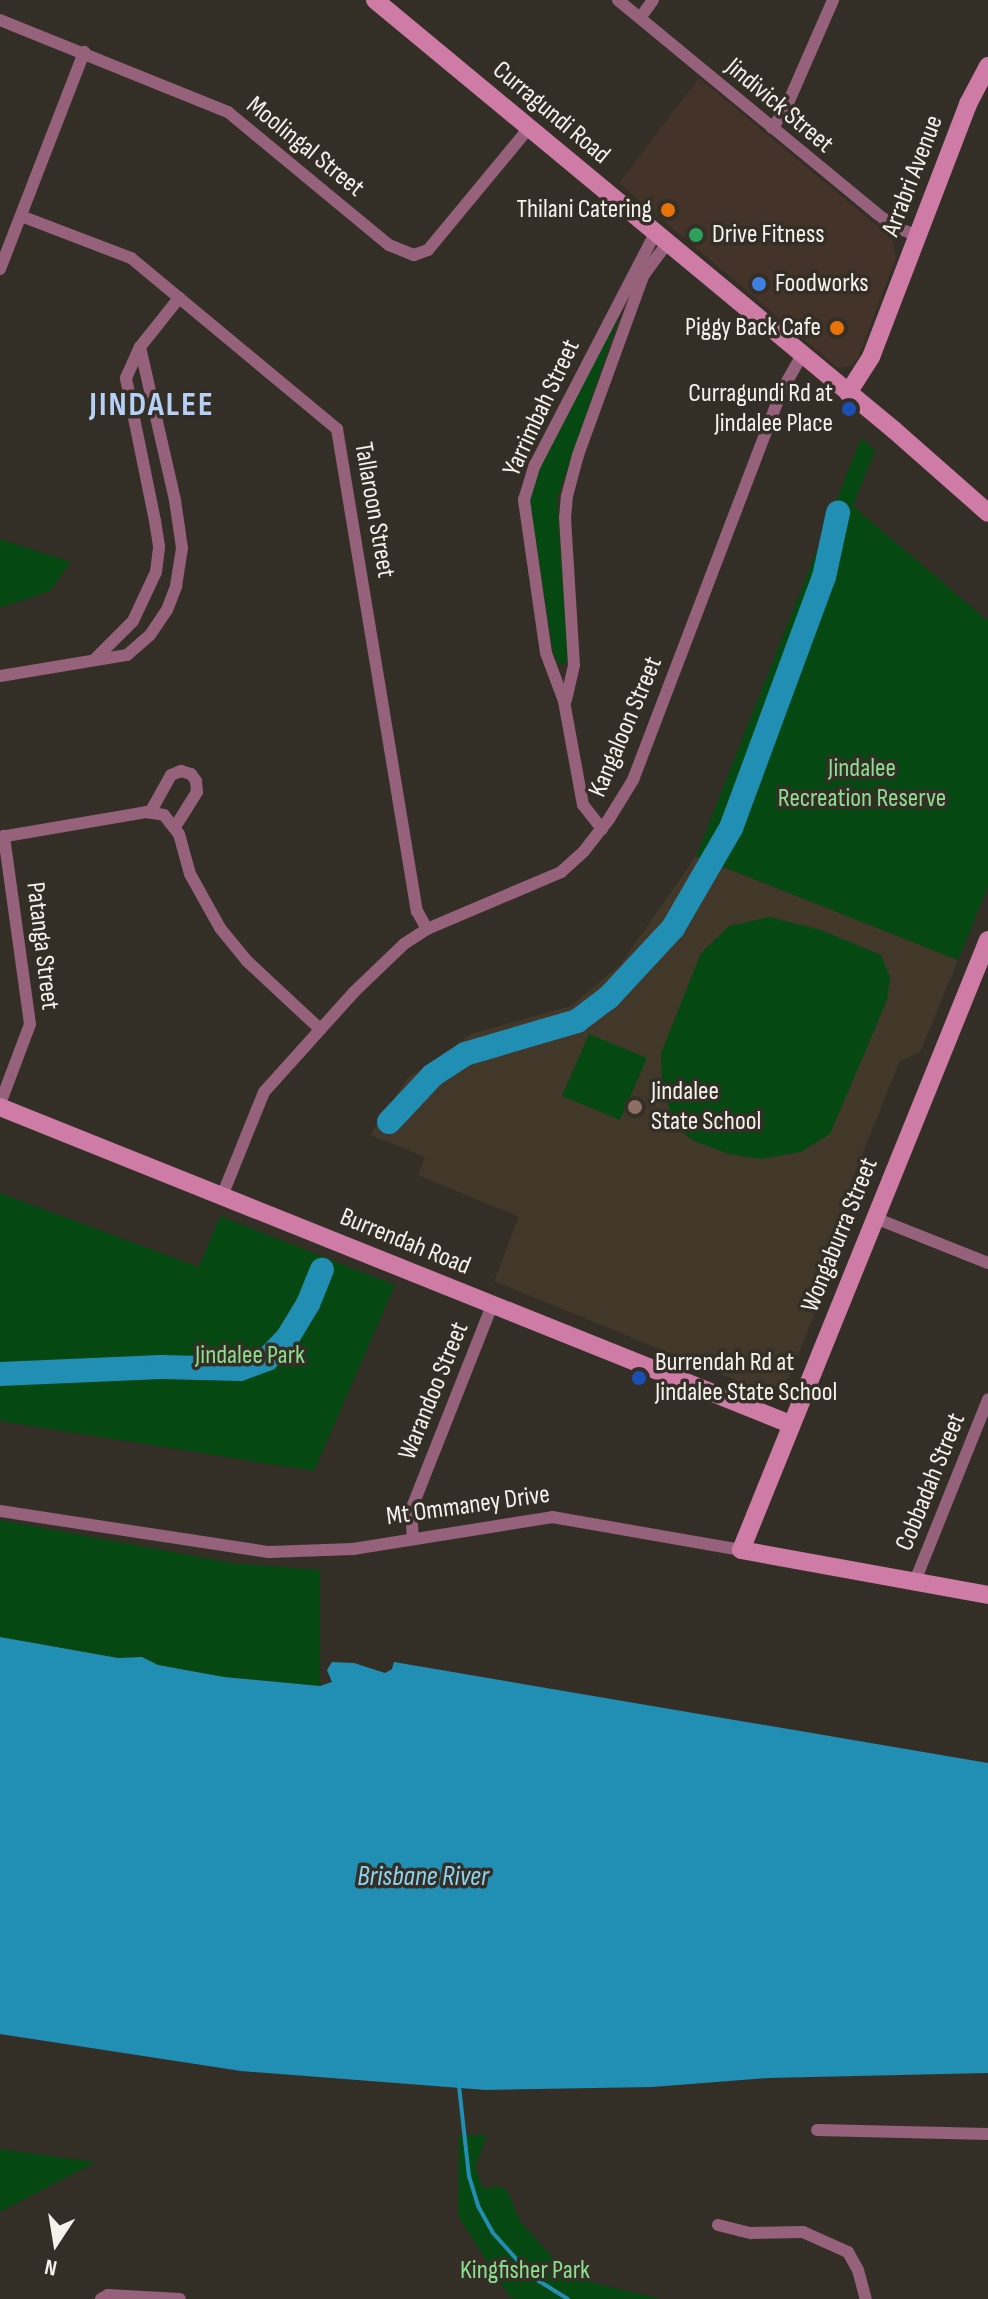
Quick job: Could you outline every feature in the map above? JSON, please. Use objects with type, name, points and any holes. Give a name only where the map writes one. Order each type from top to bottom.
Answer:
[{"type":"street","name":"Jindivick Street","points":[[618,0],[879,216],[895,227],[918,236]]},
{"type":"street","points":[[640,18],[653,0]]},
{"type":"street","points":[[772,128],[785,110],[833,0]]},
{"type":"street","name":"Curragundi Road","points":[[382,2],[988,513]]},
{"type":"street","name":"Moolingal Street","points":[[0,20],[228,112],[389,245],[414,255],[428,250],[529,128]]},
{"type":"street","points":[[0,269],[84,52]]},
{"type":"street","name":"Arrabri Avenue","points":[[848,393],[868,365],[968,104],[988,66]]},
{"type":"street","name":"Tallaroon Street","points":[[21,216],[131,258],[337,429],[417,911],[427,929]]},
{"type":"street","name":"Yarrimbah Street","points":[[565,707],[574,665],[565,518],[567,496],[578,455],[643,276],[662,237]]},
{"type":"street","name":"Yarrimbah Street","points":[[602,829],[583,805],[565,707],[545,649],[525,515],[525,491],[606,323],[662,237]]},
{"type":"street","points":[[96,658],[133,621],[156,572],[159,546],[126,378],[140,347],[179,298]]},
{"type":"street","points":[[0,676],[127,655],[150,635],[167,610],[176,586],[182,548],[175,500],[140,347]]},
{"type":"street","name":"Kangaloon Street","points":[[222,1196],[264,1092],[320,1029],[404,944],[427,929],[561,872],[602,829],[633,780],[785,382],[802,355]]},
{"type":"street","points":[[151,811],[169,778],[179,771],[189,773],[196,781],[197,792],[175,827]]},
{"type":"street","points":[[2,836],[151,811],[167,817],[175,827],[190,874],[220,928],[247,961],[320,1029]]},
{"type":"street","name":"Patanga Street","points":[[0,1106],[30,1024],[2,836]]},
{"type":"street","name":"Wongaburra Street","points":[[741,1550],[875,1218],[982,972],[988,940]]},
{"type":"street","name":"Burrendah Road","points":[[0,1106],[790,1424]]},
{"type":"street","points":[[875,1218],[988,1263]]},
{"type":"street","name":"Warandoo Street","points":[[413,1539],[411,1510],[492,1305]]},
{"type":"street","name":"Cobbadah Street","points":[[915,1581],[988,1399]]},
{"type":"street","name":"Mt Ommaney Drive","points":[[0,1511],[269,1552],[353,1549],[552,1517],[988,1595]]},
{"type":"street","points":[[817,2130],[988,2134]]},
{"type":"street","points":[[718,2225],[751,2233],[803,2232],[848,2252],[858,2270],[866,2299]]},
{"type":"street","points":[[101,2299],[108,2295],[180,2299]]},
{"type":"shaded area","points":[[699,78],[892,238],[896,258],[857,360],[851,366],[838,368],[619,183]]},
{"type":"shaded area","name":"Jindalee State School","points":[[696,856],[958,960],[920,1052],[899,1062],[850,1185],[859,1206],[788,1379],[772,1391],[762,1391],[494,1281],[519,1217],[418,1175],[425,1157],[370,1135],[407,1079],[471,1034],[571,1006],[621,964]]},
{"type":"green space","points":[[621,311],[557,499],[568,653],[566,663],[559,665],[553,652],[529,497],[536,474]]},
{"type":"green space","name":"Jindalee Recreation Reserve","points":[[861,438],[875,450],[853,506],[988,621],[988,886],[958,960],[696,856]]},
{"type":"green space","points":[[0,539],[71,562],[50,591],[0,608]]},
{"type":"green space","points":[[769,917],[821,930],[881,955],[890,977],[887,1000],[830,1134],[801,1152],[761,1159],[729,1154],[694,1141],[675,1127],[662,1086],[661,1053],[701,953],[729,926]]},
{"type":"green space","points":[[589,1034],[647,1058],[620,1120],[562,1096]]},
{"type":"green space","name":"Jindalee Park","points":[[0,1193],[199,1267],[220,1216],[395,1285],[314,1471],[0,1421]]},
{"type":"green space","points":[[0,1520],[232,1563],[320,1570],[320,1686],[224,1677],[158,1665],[142,1657],[118,1658],[0,1637]]},
{"type":"green space","name":"Kingfisher Park","points":[[459,2135],[487,2135],[475,2167],[483,2188],[499,2186],[507,2190],[520,2221],[562,2268],[586,2281],[661,2299],[515,2299],[509,2296],[458,2216]]},
{"type":"green space","points":[[0,2149],[96,2162],[0,2212]]},
{"type":"water","name":"Brisbane River","points":[[0,1637],[118,1658],[142,1657],[158,1665],[224,1677],[320,1686],[332,1682],[327,1670],[332,1662],[354,1663],[385,1673],[392,1669],[394,1662],[988,1763],[988,2073],[768,2078],[652,2087],[486,2090],[241,2071],[0,2034]]},
{"type":"waterway","points":[[389,1122],[433,1075],[465,1054],[577,1021],[608,998],[673,928],[731,828],[824,577],[838,513]]},
{"type":"waterway","points":[[0,1374],[161,1367],[240,1369],[267,1359],[288,1337],[308,1304],[322,1270]]},
{"type":"waterway","points":[[459,2086],[469,2176],[478,2206],[493,2233],[517,2260],[539,2281],[568,2299]]},
{"type":"place","name":"Thilani Catering","points":[[668,210]]},
{"type":"place","name":"Drive Fitness","points":[[696,235]]},
{"type":"place","name":"Foodworks","points":[[759,284]]},
{"type":"place","name":"Piggy Back Cafe","points":[[837,328]]},
{"type":"place","name":"Curragundi Rd at Jindalee Place","points":[[849,409]]},
{"type":"place","name":"Jindalee State School","points":[[635,1107]]},
{"type":"place","name":"Burrendah Rd at Jindalee State School","points":[[639,1378]]},
{"type":"district","name":"JINDALEE","points":[[152,405]]}]
